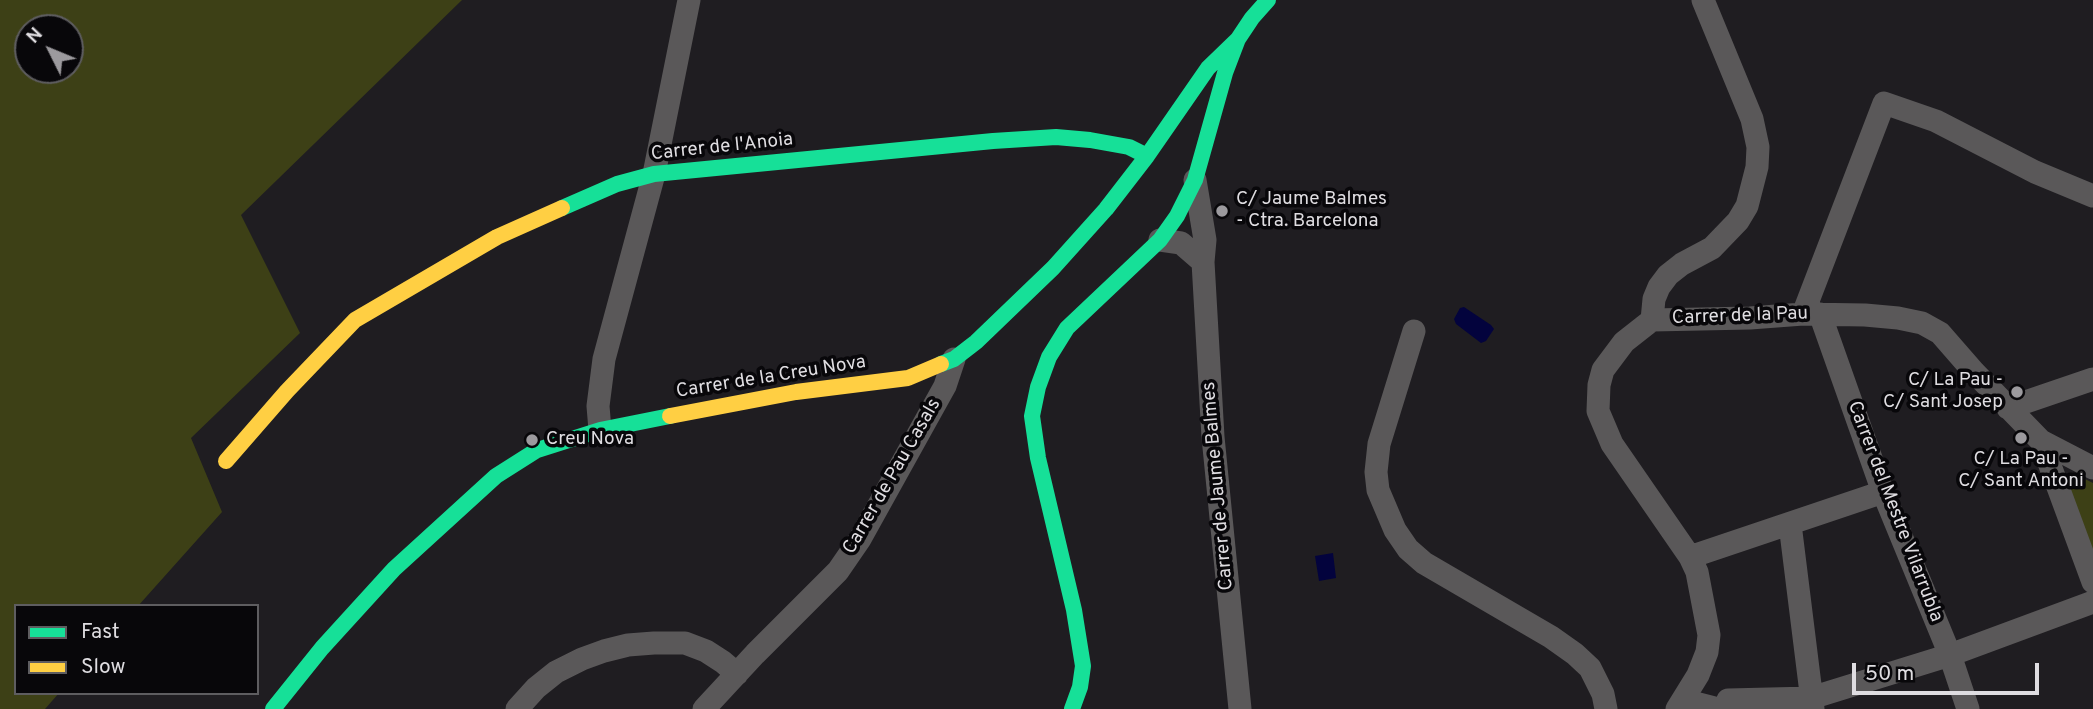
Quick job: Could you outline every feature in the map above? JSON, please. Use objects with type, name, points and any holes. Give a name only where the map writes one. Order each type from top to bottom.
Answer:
[{"type":"street","points":[[600,430],[598,406],[604,359],[654,174],[690,0]]},
{"type":"street","points":[[1072,709],[1080,687],[1083,666],[1074,610],[1038,458],[1032,416],[1038,387],[1049,357],[1067,328],[1160,240],[1177,216],[1195,180],[1225,73],[1238,39],[1268,0]]},
{"type":"street","points":[[1652,320],[1654,299],[1668,275],[1712,248],[1738,221],[1747,206],[1756,167],[1758,147],[1752,119],[1703,0]]},
{"type":"street","name":"Carrer de la Creu Nova","points":[[273,709],[394,569],[496,476],[537,450],[600,430],[796,392],[908,378],[954,359],[976,342],[1053,268],[1106,209],[1147,156],[1208,68],[1238,39]]},
{"type":"street","points":[[1811,314],[1884,103],[1936,121],[2035,172],[2093,197]]},
{"type":"street","name":"Carrer de l'Anoia","points":[[226,461],[287,391],[355,320],[497,237],[618,184],[654,174],[1056,137],[1129,147],[1147,156]]},
{"type":"street","name":"Carrer de Jaume Balmes","points":[[1195,180],[1205,240],[1203,262],[1213,437],[1240,709]]},
{"type":"street","points":[[1160,240],[1181,243],[1203,262]]},
{"type":"street","name":"Carrer de la Pau","points":[[1680,705],[1698,675],[1707,652],[1709,635],[1698,572],[1612,443],[1598,411],[1599,384],[1603,370],[1625,342],[1652,320],[1811,314],[1898,318],[1922,323],[1940,334],[2041,441],[2093,468]]},
{"type":"street","name":"Carrer del Mestre Vilarrubla","points":[[1811,314],[1950,656],[1968,709]]},
{"type":"street","points":[[1413,331],[1379,444],[1376,472],[1378,489],[1395,530],[1408,549],[1424,563],[1552,637],[1575,654],[1590,668],[1603,694],[1606,709]]},
{"type":"street","name":"Carrer de Pau Casals","points":[[705,709],[838,570],[860,539],[945,386],[954,359]]},
{"type":"street","points":[[2008,408],[2093,379]]},
{"type":"street","points":[[2041,441],[2093,582]]},
{"type":"street","points":[[1690,557],[1883,492]]},
{"type":"street","points":[[1790,524],[1812,704]]},
{"type":"street","points":[[1680,705],[1812,704],[2093,602]]},
{"type":"street","points":[[517,709],[536,688],[556,673],[582,659],[628,645],[685,643],[706,651],[737,674]]},
{"type":"street","points":[[1698,675],[1711,680],[1724,706]]},
{"type":"green space","points":[[0,0],[462,0],[241,215],[300,333],[191,438],[222,512],[140,604],[14,604],[14,695],[57,695],[45,709],[0,709]]},
{"type":"green space","points":[[2075,474],[2093,483],[2093,561],[2065,480]]},
{"type":"shaded area","points":[[1464,307],[1494,329],[1486,341],[1481,343],[1456,324],[1454,319],[1460,308]]},
{"type":"shaded area","points":[[1333,553],[1336,578],[1319,581],[1315,556]]},
{"type":"traffic: fast","points":[[1072,709],[1080,687],[1083,666],[1074,610],[1038,458],[1032,416],[1038,387],[1049,357],[1067,328],[1160,240],[1177,216],[1195,180],[1225,73],[1238,39],[1268,0]]},
{"type":"traffic: fast","points":[[941,364],[954,359],[976,342],[1053,268],[1106,209],[1147,156],[1208,68],[1238,39]]},
{"type":"traffic: fast","points":[[562,208],[617,184],[654,174],[993,141],[1056,137],[1090,140],[1129,147],[1147,156]]},
{"type":"traffic: fast","points":[[273,709],[322,648],[394,569],[496,476],[537,450],[600,430],[670,416]]},
{"type":"traffic: slow","points":[[226,461],[287,391],[355,320],[497,237],[562,208]]},
{"type":"traffic: slow","points":[[670,416],[796,392],[908,378],[941,364]]},
{"type":"place","name":"C/ Jaume Balmes - Ctra. Barcelona","points":[[1222,211]]},
{"type":"place","name":"C/ La Pau - C/ Sant Josep","points":[[2017,392]]},
{"type":"place","name":"C/ La Pau - C/ Sant Antoni","points":[[2021,438]]},
{"type":"place","name":"Creu Nova","points":[[532,440]]}]
